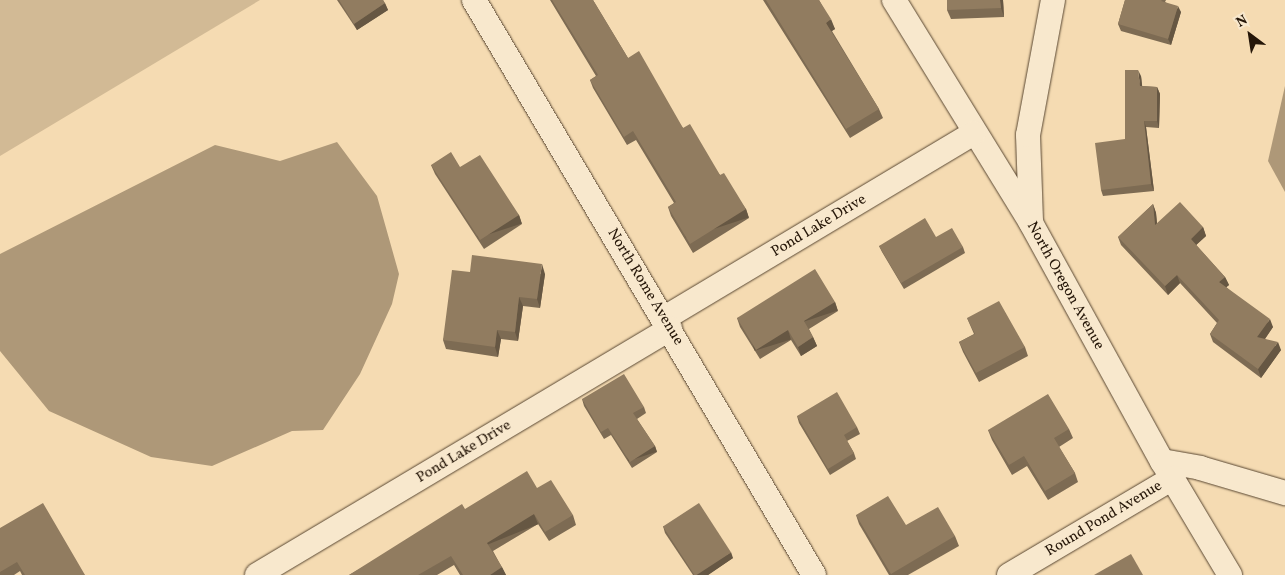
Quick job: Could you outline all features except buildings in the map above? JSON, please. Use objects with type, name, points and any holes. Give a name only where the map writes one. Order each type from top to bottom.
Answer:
[{"type":"street","name":"North Rome Avenue","points":[[474,0],[814,575]]},
{"type":"street","name":"North Oregon Avenue","points":[[894,0],[1031,223],[1168,470],[1230,575]]},
{"type":"street","points":[[1031,223],[1028,135],[1053,0]]},
{"type":"street","name":"Pond Lake Drive","points":[[257,575],[974,133]]},
{"type":"street","points":[[1168,470],[1200,468],[1285,493]]},
{"type":"street","name":"Round Pond Avenue","points":[[1009,575],[1168,470]]},
{"type":"shaded area","points":[[0,0],[260,0],[0,156]]},
{"type":"shaded area","points":[[1285,86],[1285,192],[1268,161]]},
{"type":"shaded area","points":[[337,142],[377,196],[399,274],[392,304],[360,374],[323,430],[292,431],[212,466],[151,457],[49,411],[0,351],[0,254],[215,145],[280,161]]}]
